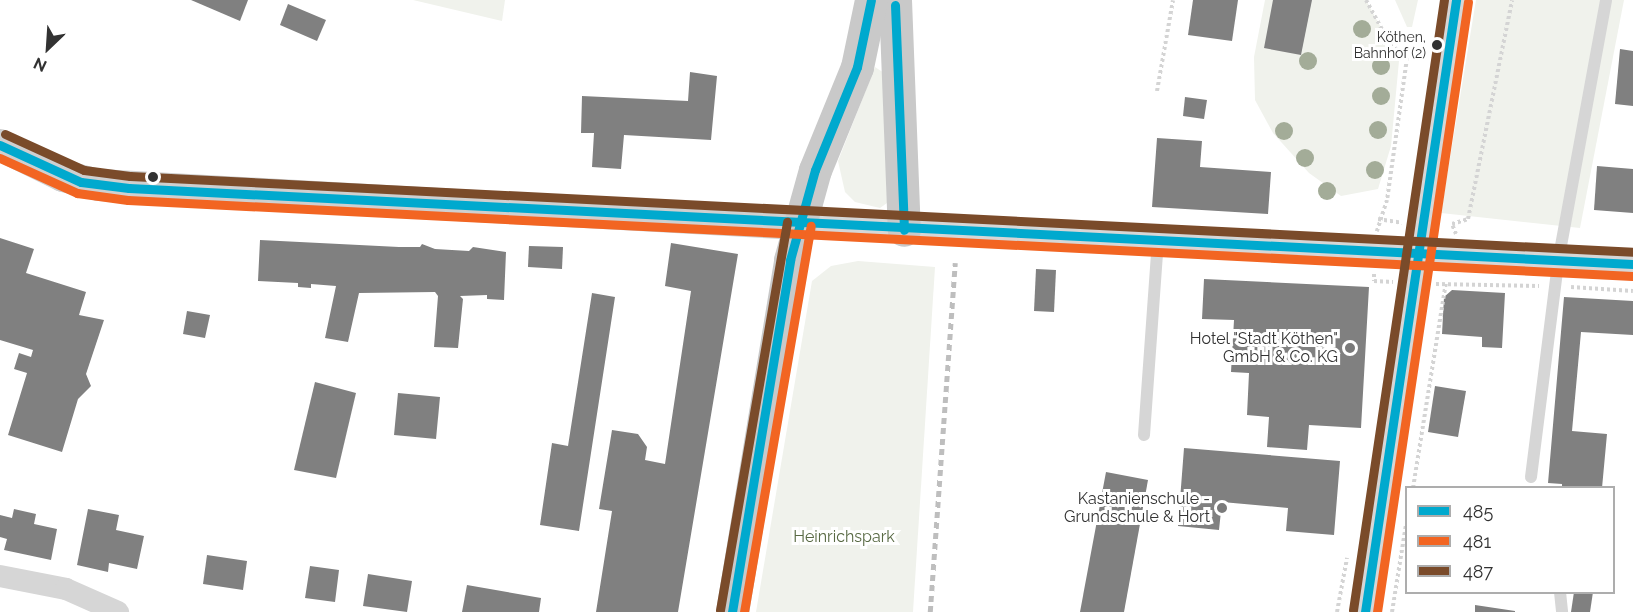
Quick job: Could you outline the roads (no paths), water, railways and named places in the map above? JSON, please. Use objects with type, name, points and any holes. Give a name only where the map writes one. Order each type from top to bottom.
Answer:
[{"type":"main road","points":[[732,612],[799,224],[818,162],[857,67],[871,0]]},
{"type":"main road","points":[[895,0],[904,230]]},
{"type":"main road","points":[[0,145],[63,176],[99,185],[799,224]]},
{"type":"street","points":[[1365,612],[1456,0]]},
{"type":"street","points":[[799,224],[1633,264]]},
{"type":"street","points":[[0,576],[66,589],[118,612]]},
{"type":"lane","points":[[1531,477],[1558,262],[1606,0]]},
{"type":"lane","points":[[1144,435],[1158,242]]},
{"type":"lane","points":[[1560,594],[1562,612]]},
{"type":"railway","points":[[930,612],[955,263]]},
{"type":"place","name":"Köthen, Bahnhof (2)","points":[[1437,45]]},
{"type":"place","name":"Hotel \"Stadt Köthen\" GmbH & Co. KG","points":[[1350,348]]},
{"type":"place","name":"Kastanienschule - Grundschule & Hort","points":[[1222,508]]},
{"type":"park label","name":"Heinrichspark","points":[[844,537]]}]
